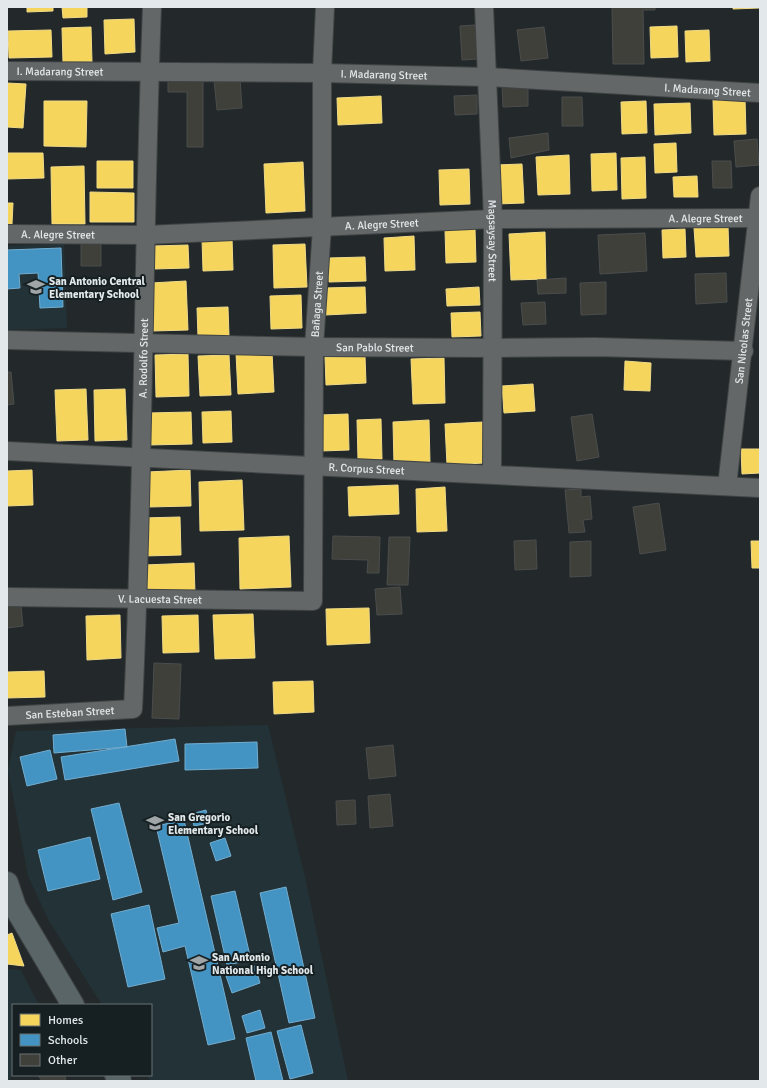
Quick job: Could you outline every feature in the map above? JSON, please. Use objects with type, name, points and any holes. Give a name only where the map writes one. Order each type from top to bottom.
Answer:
[{"type":"main road","points":[[7,883],[15,907],[72,1004]]},
{"type":"street","name":"A. Rodolfo Street","points":[[133,709],[138,599],[140,458],[152,7]]},
{"type":"street","name":"Bañaga Street","points":[[313,601],[314,347],[322,227],[322,73],[325,7]]},
{"type":"street","name":"Magsaysay Street","points":[[484,7],[493,219],[492,474]]},
{"type":"street","name":"I. Madarang Street","points":[[7,71],[322,73],[487,77],[760,92]]},
{"type":"street","name":"San Nicolas Street","points":[[727,486],[744,351],[760,196]]},
{"type":"street","name":"A. Alegre Street","points":[[7,234],[146,235],[493,219],[757,218]]},
{"type":"street","name":"San Pablo Street","points":[[7,340],[314,347],[595,347],[744,351]]},
{"type":"street","name":"R. Corpus Street","points":[[7,451],[760,488]]},
{"type":"street","name":"V. Lacuesta Street","points":[[7,597],[313,601]]},
{"type":"street","name":"San Esteban Street","points":[[7,716],[133,709]]},
{"type":"shaded area","name":"San Antonio Central Elementary School","points":[[64,244],[67,328],[7,330],[7,246]]},
{"type":"shaded area","points":[[268,725],[305,877],[348,1081],[150,1081],[148,1076],[152,1076],[152,1004],[101,1004],[49,921],[28,876],[8,770],[16,731]]},
{"type":"shaded area","points":[[7,969],[21,970],[38,1004],[12,1004],[12,1075],[9,1081],[7,1081]]},
{"type":"building: Homes","points":[[27,7],[53,7],[53,11],[27,12]]},
{"type":"building: Homes","points":[[62,7],[87,7],[87,17],[63,18]]},
{"type":"building: Homes","points":[[733,7],[760,7],[760,8],[733,9]]},
{"type":"building: Homes","points":[[134,19],[135,52],[105,54],[104,20]]},
{"type":"building: Homes","points":[[677,26],[678,57],[651,58],[650,27]]},
{"type":"building: Homes","points":[[91,27],[92,62],[63,63],[62,28]]},
{"type":"building: Homes","points":[[51,30],[52,57],[9,58],[8,31]]},
{"type":"building: Homes","points":[[709,30],[710,61],[686,62],[685,31]]},
{"type":"building: Homes","points":[[7,83],[26,84],[23,128],[7,127]]},
{"type":"building: Homes","points":[[381,96],[382,123],[338,125],[337,98]]},
{"type":"building: Homes","points":[[745,98],[746,134],[714,135],[713,100]]},
{"type":"building: Homes","points":[[44,101],[87,101],[86,147],[44,146]]},
{"type":"building: Homes","points":[[646,101],[647,133],[622,134],[621,102]]},
{"type":"building: Homes","points":[[690,103],[691,133],[655,135],[654,104]]},
{"type":"building: Homes","points":[[676,143],[677,172],[655,173],[654,144]]},
{"type":"building: Homes","points":[[7,153],[43,153],[44,178],[7,179]]},
{"type":"building: Homes","points":[[616,153],[617,190],[592,191],[591,154]]},
{"type":"building: Homes","points":[[569,155],[570,194],[538,195],[536,157]]},
{"type":"building: Homes","points":[[645,157],[646,198],[622,199],[621,158]]},
{"type":"building: Homes","points":[[97,161],[133,161],[133,188],[97,188]]},
{"type":"building: Homes","points":[[303,162],[305,211],[266,213],[264,164]]},
{"type":"building: Homes","points":[[522,164],[524,203],[497,204],[496,165]]},
{"type":"building: Homes","points":[[84,166],[85,224],[52,224],[51,167]]},
{"type":"building: Homes","points":[[469,169],[470,204],[440,205],[439,170]]},
{"type":"building: Homes","points":[[697,176],[698,197],[674,197],[673,177]]},
{"type":"building: Homes","points":[[90,192],[134,193],[134,222],[90,222]]},
{"type":"building: Homes","points":[[7,203],[13,203],[12,224],[7,224]]},
{"type":"building: Homes","points":[[728,226],[729,256],[696,257],[694,228]]},
{"type":"building: Homes","points":[[475,229],[476,262],[446,263],[445,230]]},
{"type":"building: Homes","points":[[685,229],[686,257],[663,258],[662,230]]},
{"type":"building: Homes","points":[[545,232],[546,279],[511,280],[509,234]]},
{"type":"building: Homes","points":[[414,236],[415,270],[385,271],[384,238]]},
{"type":"building: Homes","points":[[232,238],[233,270],[203,271],[202,239]]},
{"type":"building: Homes","points":[[305,244],[307,287],[274,288],[273,245]]},
{"type":"building: Homes","points":[[188,245],[189,268],[154,269],[153,246]]},
{"type":"building: Homes","points":[[365,257],[366,281],[329,282],[328,258]]},
{"type":"building: Homes","points":[[186,281],[188,330],[153,331],[151,283]]},
{"type":"building: Homes","points":[[365,287],[366,313],[325,315],[324,288]]},
{"type":"building: Homes","points":[[479,287],[480,305],[447,306],[446,289]]},
{"type":"building: Homes","points":[[301,295],[302,328],[271,329],[270,296]]},
{"type":"building: Homes","points":[[228,307],[229,336],[198,337],[197,308]]},
{"type":"building: Homes","points":[[480,312],[481,336],[452,337],[451,313]]},
{"type":"building: Homes","points":[[272,352],[274,392],[238,394],[236,353]]},
{"type":"building: Homes","points":[[188,354],[189,396],[156,397],[155,355]]},
{"type":"building: Homes","points":[[229,355],[231,395],[200,396],[198,356]]},
{"type":"building: Homes","points":[[365,356],[366,383],[326,385],[325,357]]},
{"type":"building: Homes","points":[[444,358],[445,403],[413,404],[411,359]]},
{"type":"building: Homes","points":[[625,361],[651,363],[650,391],[624,390]]},
{"type":"building: Homes","points":[[533,384],[535,411],[504,413],[502,386]]},
{"type":"building: Homes","points":[[86,389],[88,440],[57,441],[55,390]]},
{"type":"building: Homes","points":[[125,389],[127,440],[95,441],[94,390]]},
{"type":"building: Homes","points":[[231,411],[232,442],[203,443],[202,412]]},
{"type":"building: Homes","points":[[191,412],[192,444],[149,445],[148,413]]},
{"type":"building: Homes","points":[[348,414],[349,450],[321,451],[320,415]]},
{"type":"building: Homes","points":[[381,419],[382,459],[358,460],[357,420]]},
{"type":"building: Homes","points":[[429,420],[430,464],[394,465],[393,422]]},
{"type":"building: Homes","points":[[483,422],[484,463],[447,465],[445,424]]},
{"type":"building: Homes","points":[[741,449],[760,449],[760,473],[742,474]]},
{"type":"building: Homes","points":[[32,470],[33,505],[7,506],[7,471]]},
{"type":"building: Homes","points":[[190,470],[191,506],[148,507],[147,472]]},
{"type":"building: Homes","points":[[242,480],[244,530],[200,531],[199,482]]},
{"type":"building: Homes","points":[[398,485],[399,514],[349,516],[348,487]]},
{"type":"building: Homes","points":[[445,487],[447,531],[417,532],[416,489]]},
{"type":"building: Homes","points":[[180,517],[181,555],[144,556],[142,518]]},
{"type":"building: Homes","points":[[289,536],[291,587],[240,589],[239,538]]},
{"type":"building: Homes","points":[[751,541],[760,541],[760,568],[752,568]]},
{"type":"building: Homes","points":[[194,563],[195,593],[146,595],[144,565]]},
{"type":"building: Homes","points":[[369,608],[370,643],[327,645],[326,609]]},
{"type":"building: Homes","points":[[253,614],[255,658],[215,659],[213,615]]},
{"type":"building: Homes","points":[[120,615],[121,658],[87,660],[86,616]]},
{"type":"building: Homes","points":[[198,615],[199,652],[163,653],[162,616]]},
{"type":"building: Homes","points":[[44,671],[45,697],[7,698],[7,672]]},
{"type":"building: Homes","points":[[313,681],[314,712],[274,714],[273,682]]},
{"type":"building: Homes","points":[[12,933],[24,966],[7,964],[7,935]]},
{"type":"building: Schools","points":[[61,248],[63,307],[40,308],[38,273],[19,274],[20,288],[7,289],[7,250]]},
{"type":"building: Schools","points":[[125,729],[127,747],[54,753],[53,735]]},
{"type":"building: Schools","points":[[175,739],[179,761],[65,780],[61,757]]},
{"type":"building: Schools","points":[[257,742],[258,768],[185,770],[185,744]]},
{"type":"building: Schools","points":[[50,750],[57,779],[27,786],[20,757]]},
{"type":"building: Schools","points":[[119,803],[142,892],[113,900],[91,809]]},
{"type":"building: Schools","points":[[206,810],[209,823],[194,826],[191,814]]},
{"type":"building: Schools","points":[[184,820],[235,1039],[208,1045],[185,946],[163,952],[157,928],[179,923],[156,826]]},
{"type":"building: Schools","points":[[90,837],[100,879],[48,891],[38,850]]},
{"type":"building: Schools","points":[[225,838],[231,856],[216,861],[210,843]]},
{"type":"building: Schools","points":[[286,887],[315,1018],[289,1023],[260,893]]},
{"type":"building: Schools","points":[[235,891],[251,960],[227,965],[211,896]]},
{"type":"building: Schools","points":[[149,905],[165,979],[128,987],[111,914]]},
{"type":"building: Schools","points":[[255,966],[260,983],[232,993],[226,976]]},
{"type":"building: Schools","points":[[260,1010],[265,1028],[247,1033],[242,1016]]},
{"type":"building: Schools","points":[[301,1025],[313,1073],[290,1079],[277,1031]]},
{"type":"building: Schools","points":[[271,1032],[283,1081],[256,1081],[246,1038]]},
{"type":"building: Other","points":[[612,7],[655,7],[655,10],[643,10],[644,64],[613,64]]},
{"type":"building: Other","points":[[475,25],[478,59],[462,60],[460,26]]},
{"type":"building: Other","points":[[544,27],[548,58],[521,61],[517,30]]},
{"type":"building: Other","points":[[168,78],[203,78],[203,147],[187,147],[187,92],[168,92]]},
{"type":"building: Other","points":[[240,79],[242,108],[217,110],[214,80]]},
{"type":"building: Other","points":[[528,84],[528,106],[503,107],[502,85]]},
{"type":"building: Other","points":[[477,95],[477,114],[455,115],[454,96]]},
{"type":"building: Other","points":[[562,97],[582,97],[583,126],[562,126]]},
{"type":"building: Other","points":[[548,133],[549,150],[511,158],[509,138]]},
{"type":"building: Other","points":[[757,139],[759,165],[736,167],[734,141]]},
{"type":"building: Other","points":[[712,161],[731,161],[732,188],[713,188]]},
{"type":"building: Other","points":[[645,233],[647,271],[600,274],[598,235]]},
{"type":"building: Other","points":[[81,239],[101,239],[101,266],[81,266]]},
{"type":"building: Other","points":[[726,273],[727,302],[696,304],[695,274]]},
{"type":"building: Other","points":[[566,278],[566,293],[538,294],[537,280]]},
{"type":"building: Other","points":[[606,282],[606,314],[581,315],[580,283]]},
{"type":"building: Other","points":[[545,302],[546,324],[523,325],[521,303]]},
{"type":"building: Other","points":[[7,372],[11,372],[14,404],[7,405]]},
{"type":"building: Other","points":[[592,414],[599,457],[577,461],[571,417]]},
{"type":"building: Other","points":[[581,489],[581,497],[590,496],[592,519],[583,520],[585,532],[569,533],[565,490]]},
{"type":"building: Other","points":[[659,503],[666,550],[640,554],[633,507]]},
{"type":"building: Other","points":[[333,536],[380,537],[379,573],[367,573],[368,560],[332,559]]},
{"type":"building: Other","points":[[389,537],[410,537],[408,585],[387,585]]},
{"type":"building: Other","points":[[536,540],[537,569],[515,570],[514,541]]},
{"type":"building: Other","points":[[591,541],[591,576],[570,577],[570,542]]},
{"type":"building: Other","points":[[400,587],[402,614],[377,615],[375,589]]},
{"type":"building: Other","points":[[21,606],[23,626],[7,628],[7,607]]},
{"type":"building: Other","points":[[154,663],[181,664],[179,719],[152,718]]},
{"type":"building: Other","points":[[393,745],[396,776],[369,779],[366,748]]},
{"type":"building: Other","points":[[390,794],[393,826],[370,828],[368,796]]},
{"type":"building: Other","points":[[355,800],[356,824],[337,825],[336,801]]},
{"type":"building: Other","points":[[39,1076],[64,1076],[66,1079],[63,1081],[42,1081]]},
{"type":"place","name":"San Antonio Central Elementary School","points":[[36,287]]},
{"type":"place","name":"San Gregorio Elementary School","points":[[155,823]]},
{"type":"place","name":"San Antonio National High School","points":[[199,963]]}]
